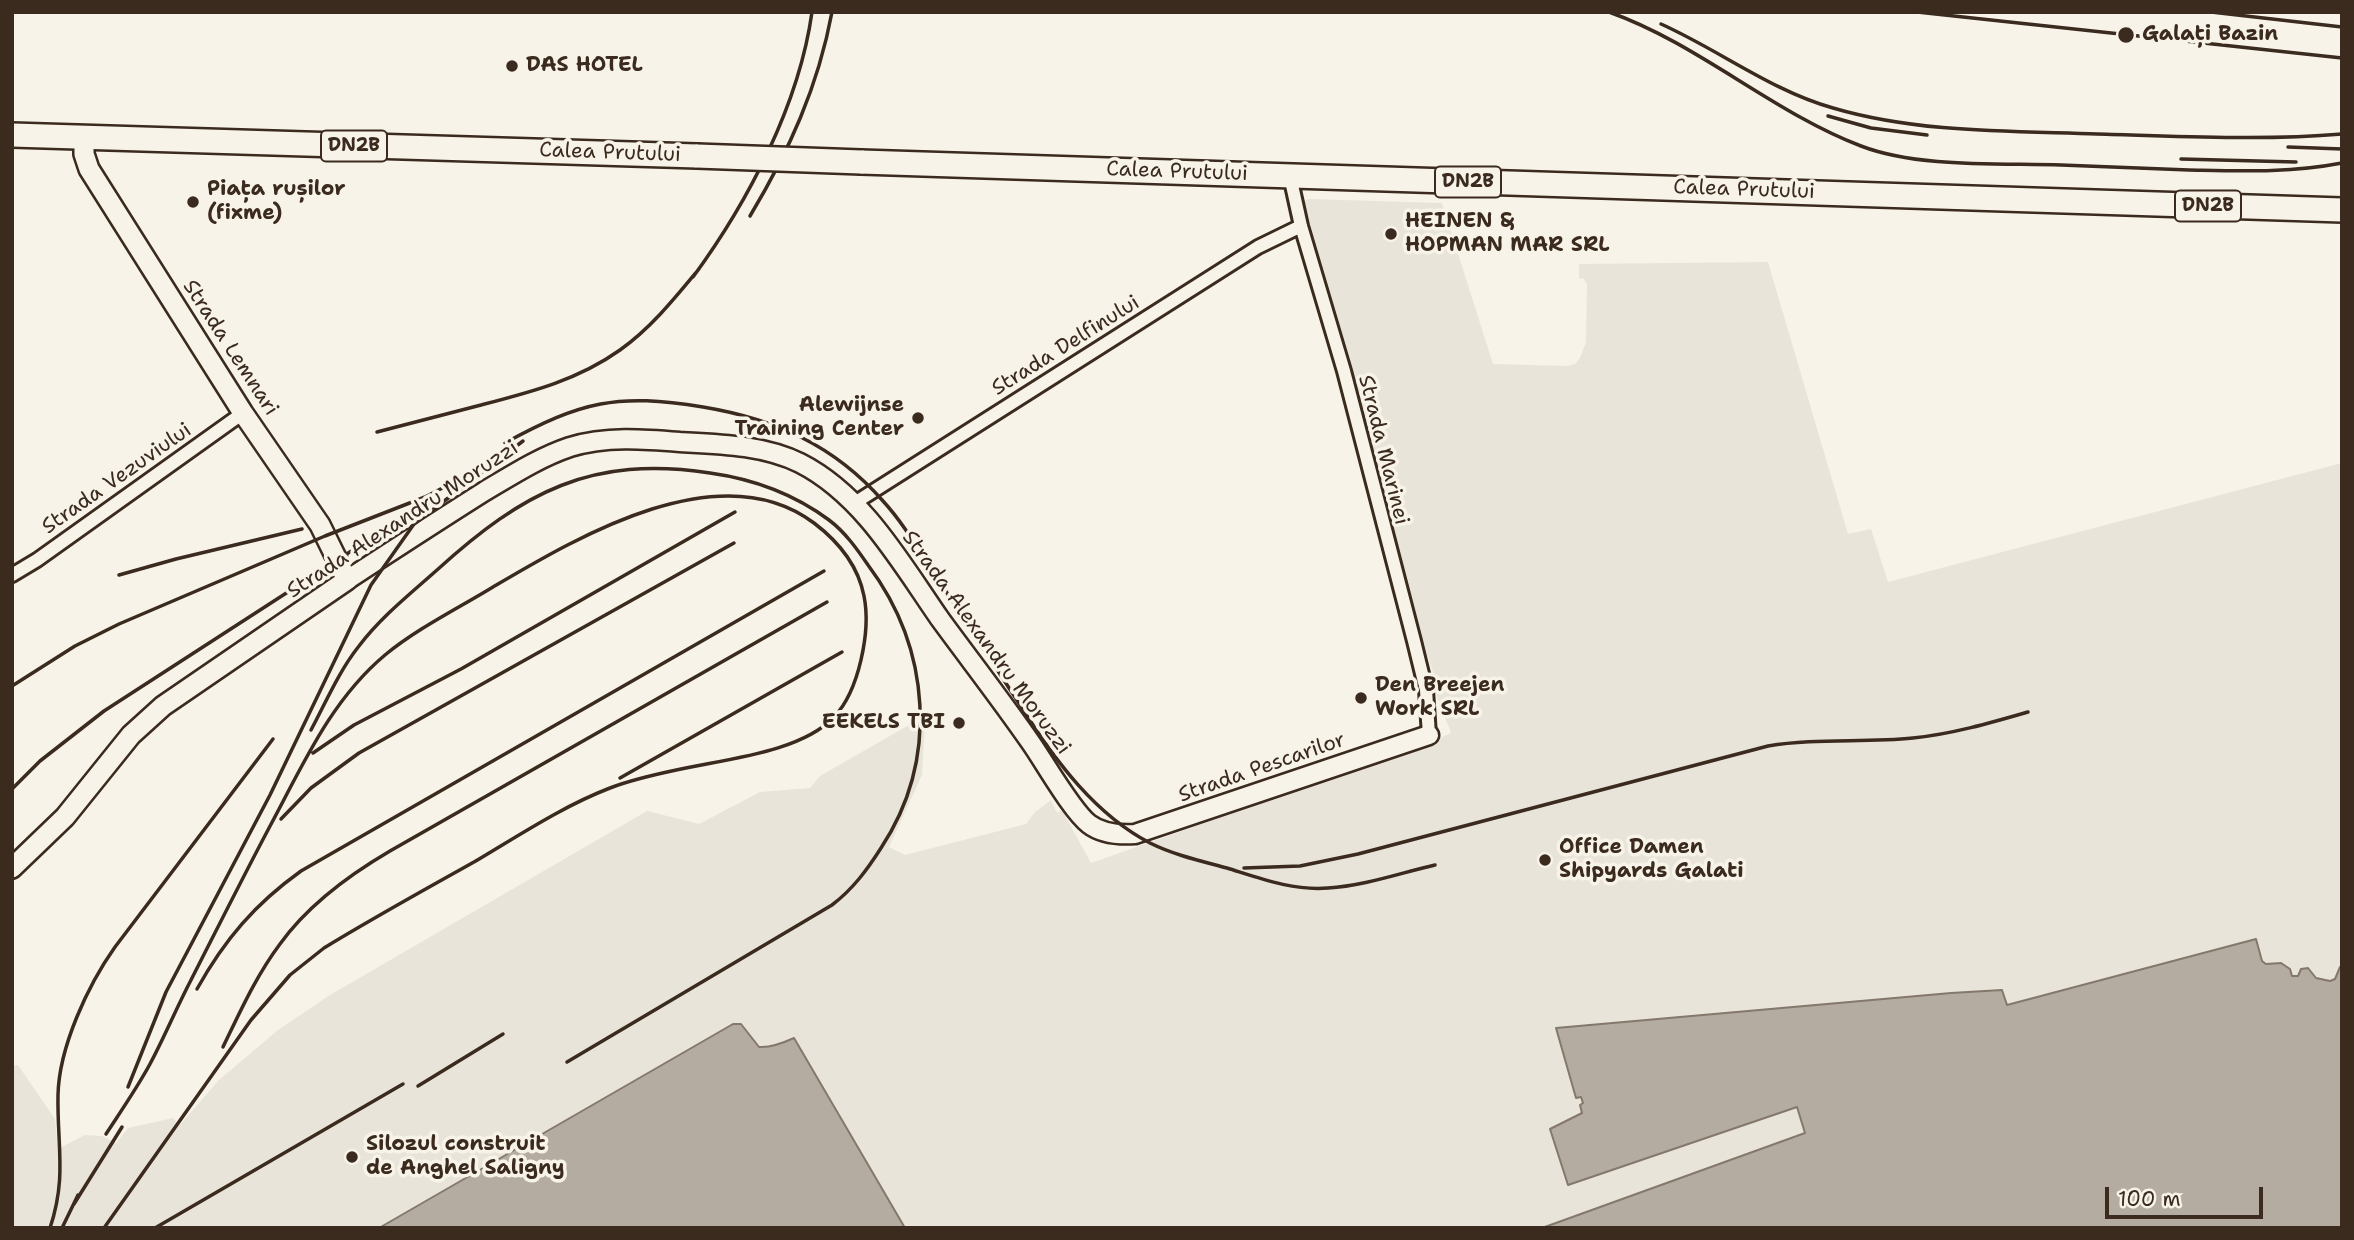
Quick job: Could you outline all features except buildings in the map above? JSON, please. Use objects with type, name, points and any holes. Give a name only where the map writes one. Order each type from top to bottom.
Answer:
[{"type":"highway","name":"Calea Prutului","points":[[12,135],[2342,210]]},
{"type":"main road","name":"Strada Lemnari","points":[[84,137],[84,154],[89,169],[243,413],[320,524],[347,580]]},
{"type":"main road","name":"Strada Alexandru Moruzzi","points":[[12,868],[65,817],[146,720],[347,580]]},
{"type":"street","name":"Strada Marinei","points":[[1290,176],[1301,226],[1344,371],[1414,641],[1426,690],[1429,735]]},
{"type":"street","name":"Strada Delfinului","points":[[853,504],[1258,247],[1301,226]]},
{"type":"street","name":"Strada Vezuviului","points":[[12,575],[243,413]]},
{"type":"street","name":"Strada Alexandru Moruzzi","points":[[347,580],[519,471],[554,453],[594,441],[642,439],[706,443],[783,456],[816,473],[853,504],[903,564],[1014,718],[1081,817],[1090,825],[1109,832]]},
{"type":"street","name":"Strada Pescarilor","points":[[1109,832],[1135,834],[1429,735]]},
{"type":"shaded area","points":[[1310,199],[1442,203],[1493,364],[1575,364],[1586,342],[1587,284],[1584,279],[1579,278],[1579,264],[1768,262],[1848,534],[1871,529],[1888,582],[2342,463],[2342,1011],[1805,1133],[1542,1228],[12,1228],[12,1066],[18,1065],[55,1119],[58,1149],[85,1135],[102,1136],[116,1143],[128,1128],[173,1118],[180,1125],[219,1080],[278,1030],[330,995],[647,811],[699,824],[760,792],[810,788],[820,776],[916,721],[925,721],[922,775],[889,847],[905,855],[1026,824],[1035,812],[1051,800],[1057,813],[1062,810],[1091,863],[1421,747],[1451,733],[1432,683],[1436,681],[1409,602],[1303,214],[1302,204]]},
{"type":"shaded area","points":[[2256,939],[2262,961],[2266,964],[2281,963],[2290,969],[2292,976],[2298,976],[2301,969],[2308,968],[2316,978],[2330,981],[2335,979],[2340,967],[2342,968],[2342,1228],[1542,1228],[1805,1133],[1797,1107],[1568,1185],[1550,1129],[1582,1113],[1580,1105],[1583,1103],[1581,1097],[1576,1098],[1556,1028],[2002,990],[2007,1005]]},
{"type":"shaded area","points":[[733,1024],[741,1024],[759,1047],[772,1046],[794,1038],[905,1228],[379,1228]]},
{"type":"railway","points":[[693,277],[733,217],[768,151],[796,82],[812,12]]},
{"type":"railway","points":[[750,216],[800,118],[819,66],[832,12]]},
{"type":"railway","points":[[1609,12],[1674,42],[1828,132],[1883,153],[1960,163],[2189,170],[2284,170],[2342,163]]},
{"type":"railway","points":[[1917,12],[2342,58]]},
{"type":"railway","points":[[2211,12],[2342,27]]},
{"type":"railway","points":[[1661,24],[1810,101],[1898,122],[1997,131],[2189,137],[2250,138],[2342,134]]},
{"type":"railway","points":[[1828,116],[1871,128],[1927,135]]},
{"type":"railway","points":[[2288,147],[2342,149]]},
{"type":"railway","points":[[2181,159],[2296,162]]},
{"type":"railway","points":[[377,432],[518,395],[554,384],[588,369],[620,350],[642,332],[699,269]]},
{"type":"railway","points":[[505,443],[579,409],[623,401],[703,407],[779,427],[844,464],[891,510],[1064,768],[1095,802],[1130,831],[1150,843],[1178,854],[1264,880],[1302,888],[1355,885],[1435,865]]},
{"type":"railway","points":[[128,1087],[166,992],[270,795],[371,585],[414,524],[523,441]]},
{"type":"railway","points":[[311,730],[345,666],[386,616],[499,519],[530,500],[561,486],[594,475],[629,470],[668,469],[726,476],[772,489],[802,503],[835,525],[855,547],[889,598],[905,632],[915,668],[920,705],[919,742],[912,778],[900,814],[881,848],[859,879],[832,905],[567,1062]]},
{"type":"railway","points":[[12,686],[75,646],[119,624],[325,536],[425,497],[456,481]]},
{"type":"railway","points":[[104,1228],[251,1020],[290,975],[324,948],[592,795],[645,777],[783,746],[820,729],[834,717],[843,706],[856,677],[866,626],[861,585],[852,564],[839,546],[814,523],[777,503],[736,496],[694,499],[650,510],[607,526],[566,546],[438,619],[385,655],[348,693],[319,736],[239,886],[150,1064],[106,1134]]},
{"type":"railway","points":[[12,789],[40,761],[104,711],[427,502]]},
{"type":"railway","points":[[313,753],[354,725],[461,669],[735,512]]},
{"type":"railway","points":[[119,575],[302,529]]},
{"type":"railway","points":[[281,819],[311,788],[359,753],[734,543]]},
{"type":"railway","points":[[197,989],[242,924],[269,896],[301,871],[824,571]]},
{"type":"railway","points":[[223,1047],[256,981],[280,944],[303,916],[359,870],[827,602]]},
{"type":"railway","points":[[620,778],[842,652]]},
{"type":"railway","points":[[1244,868],[1300,866],[1358,854],[1768,746],[1928,736],[1971,728],[2028,712]]},
{"type":"railway","points":[[50,1228],[60,1177],[60,1076],[69,1037],[85,998],[115,947],[273,739]]},
{"type":"railway","points":[[418,1086],[503,1034]]},
{"type":"railway","points":[[155,1228],[403,1084]]},
{"type":"railway","points":[[74,1204],[122,1127]]},
{"type":"railway","points":[[62,1228],[78,1195]]},
{"type":"place","name":"Galați Bazin","points":[[2126,35]]},
{"type":"place","name":"DAS HOTEL","points":[[512,66]]},
{"type":"place","name":"Piața rușilor (fixme)","points":[[193,202]]},
{"type":"place","name":"HEINEN & HOPMAN MAR SRL","points":[[1391,234]]},
{"type":"place","name":"Alewijnse Training Center","points":[[918,418]]},
{"type":"place","name":"Den Breejen Work SRL","points":[[1361,698]]},
{"type":"place","name":"EEKELS TBI","points":[[959,723]]},
{"type":"place","name":"Office Damen Shipyards Galati","points":[[1545,860]]},
{"type":"place","name":"Silozul construit de Anghel Saligny","points":[[352,1157]]}]
